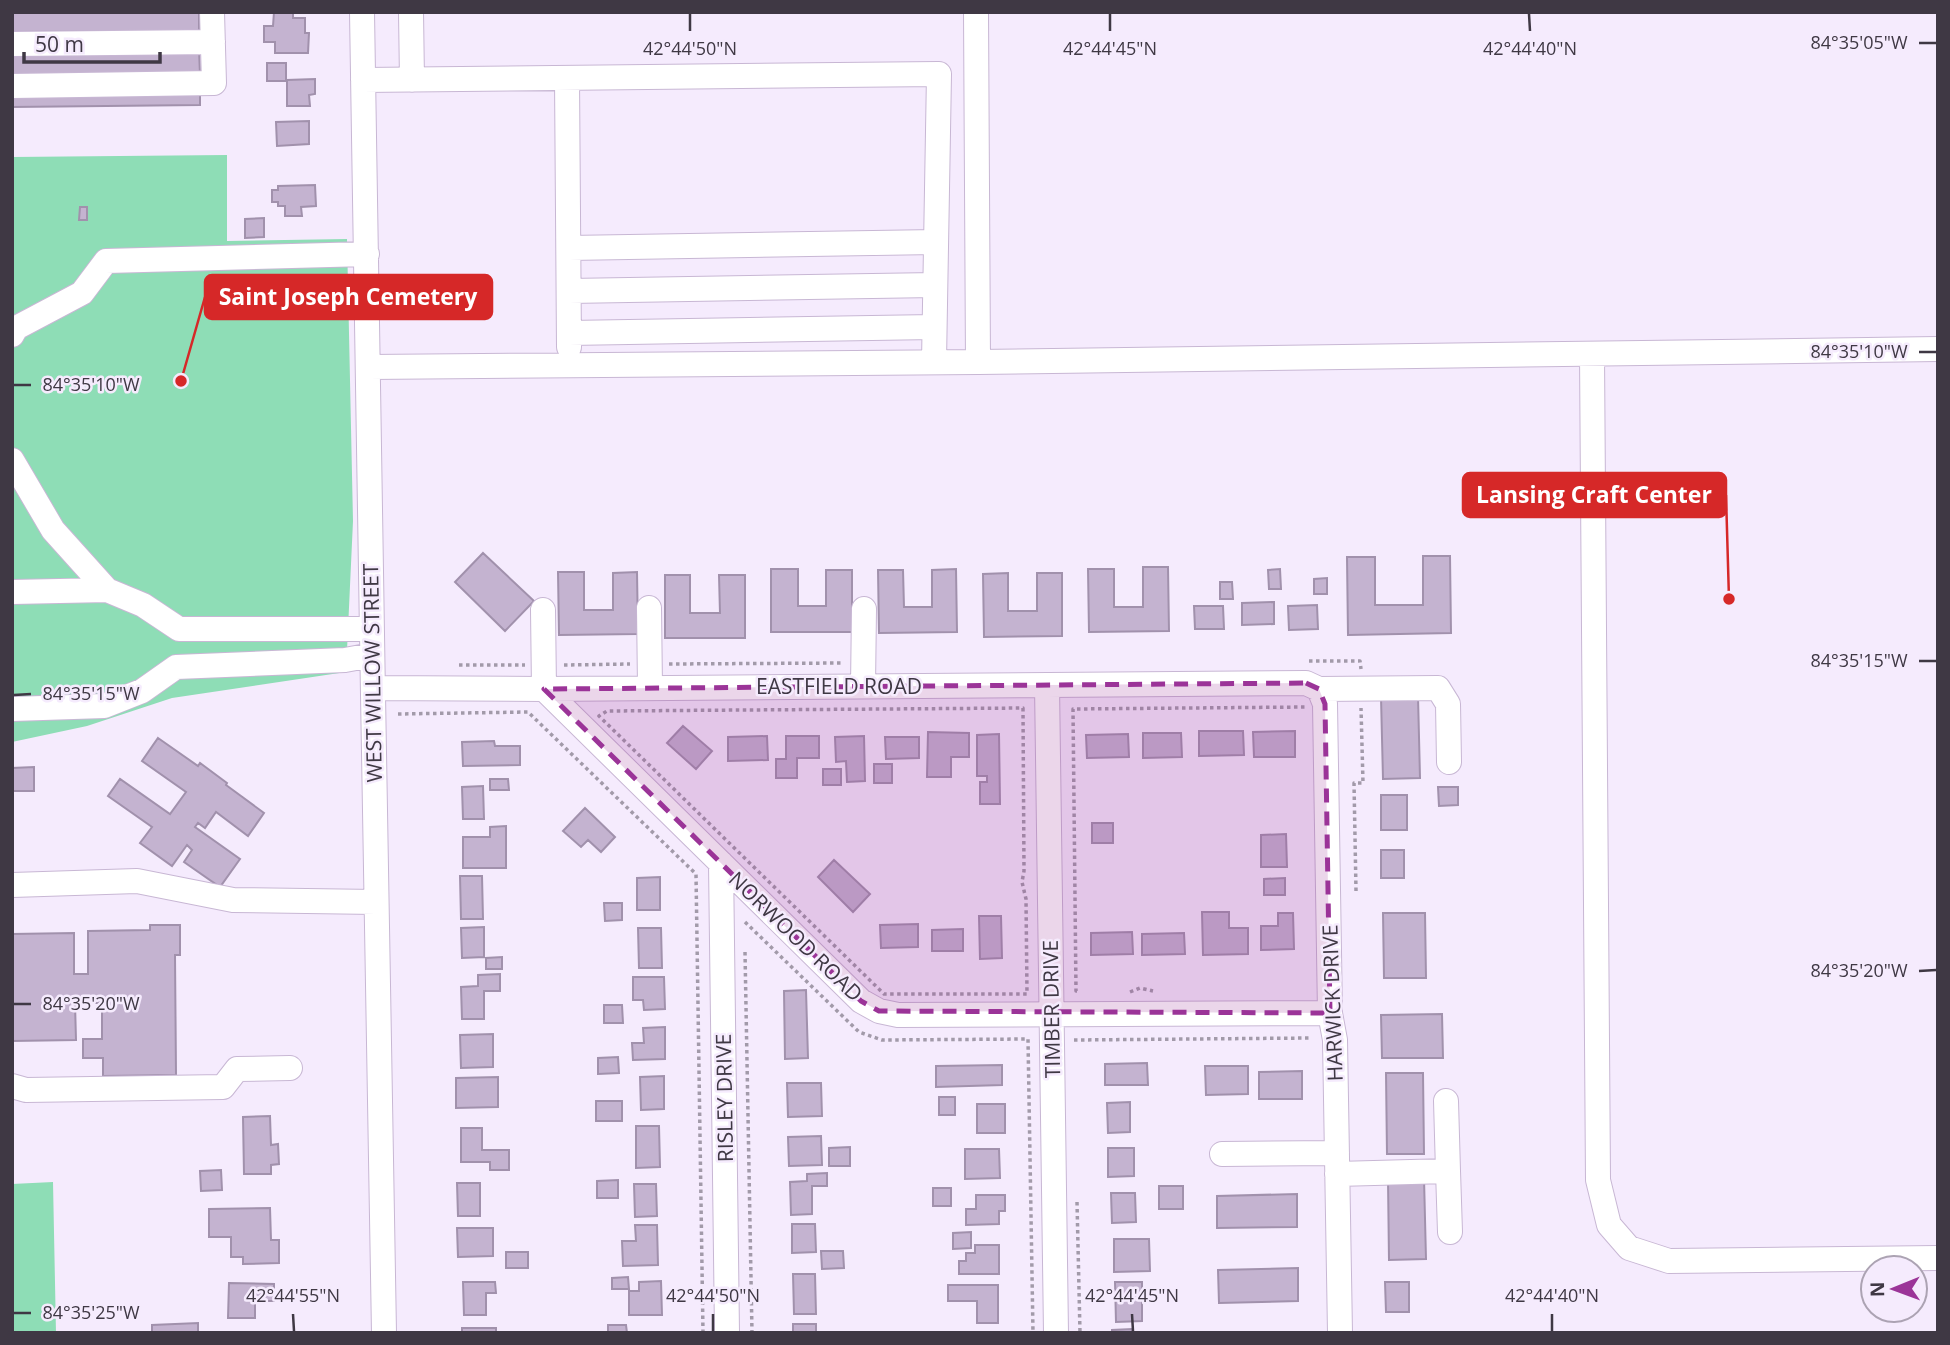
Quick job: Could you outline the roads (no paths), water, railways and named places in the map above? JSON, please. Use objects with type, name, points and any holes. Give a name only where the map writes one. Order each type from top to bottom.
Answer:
[{"type":"street","points":[[12,86],[214,83],[212,12]]},
{"type":"street","name":"WEST WILLOW STREET","points":[[362,12],[368,254],[370,629],[384,1333]]},
{"type":"street","points":[[411,12],[412,80]]},
{"type":"street","points":[[976,12],[978,362]]},
{"type":"street","points":[[12,44],[213,42]]},
{"type":"street","points":[[363,80],[939,74],[934,362]]},
{"type":"street","points":[[567,78],[569,365]]},
{"type":"street","points":[[569,248],[936,242]]},
{"type":"street","points":[[12,335],[16,328],[82,293],[106,261],[368,254]]},
{"type":"street","points":[[569,291],[935,285]]},
{"type":"street","points":[[569,333],[934,327]]},
{"type":"street","points":[[369,367],[1938,349]]},
{"type":"street","points":[[1592,354],[1598,1180],[1609,1225],[1629,1248],[1669,1261],[1938,1258]]},
{"type":"street","points":[[12,460],[53,530],[107,590]]},
{"type":"street","points":[[12,592],[107,590],[144,605],[178,629],[370,629]]},
{"type":"street","points":[[649,608],[650,687]]},
{"type":"street","points":[[863,686],[864,608]]},
{"type":"street","points":[[544,610],[544,689]]},
{"type":"street","points":[[176,667],[178,629]]},
{"type":"street","points":[[12,709],[104,706],[142,691],[176,667],[345,660],[372,655]]},
{"type":"street","name":"EASTFIELD ROAD","points":[[373,688],[1047,685],[1311,693],[1438,688],[1448,704],[1449,762]]},
{"type":"street","name":"TIMBER DRIVE","points":[[1047,685],[1056,1333]]},
{"type":"street","name":"NORWOOD ROAD","points":[[544,689],[862,1001],[879,1012],[898,1015],[1330,1013]]},
{"type":"street","name":"HARWICK DRIVE","points":[[1311,693],[1325,704],[1330,1013],[1335,1040],[1340,1333]]},
{"type":"street","name":"RISLEY DRIVE","points":[[721,863],[727,1333]]},
{"type":"street","points":[[12,885],[137,881],[233,900],[376,902]]},
{"type":"street","points":[[12,1086],[26,1090],[223,1087],[237,1069],[290,1068]]},
{"type":"street","points":[[1446,1101],[1450,1232]]},
{"type":"street","points":[[1222,1154],[1448,1171]]},
{"type":"place","name":"Saint Joseph Cemetery","points":[[181,381]]},
{"type":"place","name":"Lansing Craft Center","points":[[1729,599]]}]
